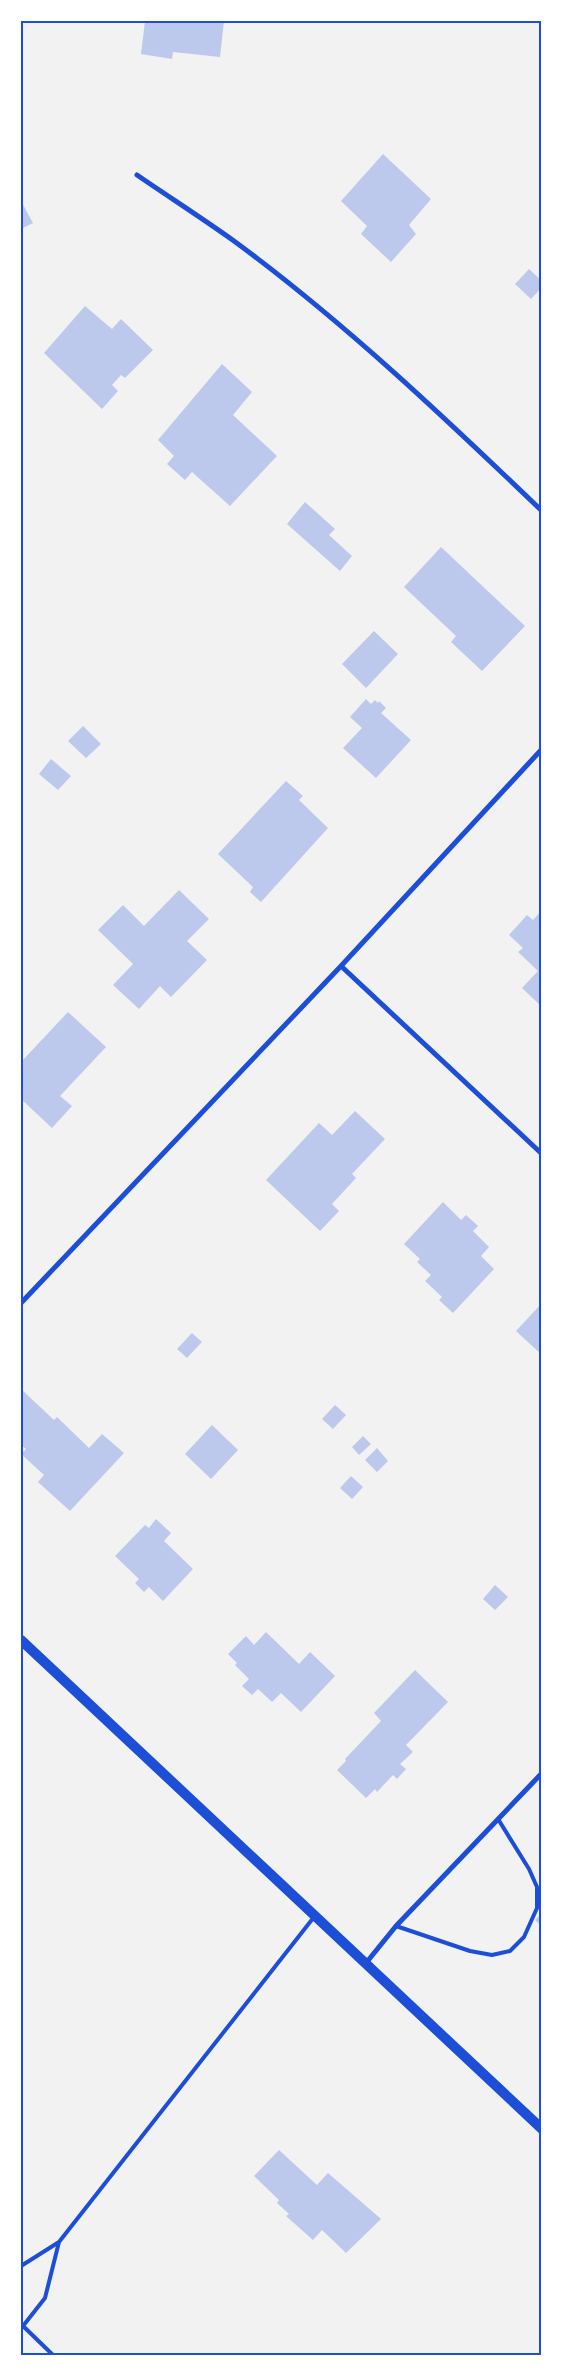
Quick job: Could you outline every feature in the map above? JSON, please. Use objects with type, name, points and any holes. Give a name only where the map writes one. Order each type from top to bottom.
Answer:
[{"type":"main road","points":[[21,1640],[542,2129]]},
{"type":"street","points":[[137,175],[234,242],[316,306],[424,400],[542,511]]},
{"type":"street","points":[[21,1303],[341,966],[542,749]]},
{"type":"street","points":[[341,966],[542,1154]]},
{"type":"street","points":[[366,1962],[396,1926],[542,1773]]},
{"type":"lane","points":[[396,1926],[470,1951],[492,1955],[510,1951],[524,1936],[537,1908],[537,1887],[529,1869],[498,1819]]},
{"type":"lane","points":[[21,2266],[60,2242],[315,1915]]},
{"type":"lane","points":[[54,2356],[23,2326],[45,2298],[60,2242]]},
{"type":"building","points":[[145,21],[224,21],[220,57],[173,52],[172,59],[141,54]]},
{"type":"building","points":[[383,154],[431,199],[409,225],[416,234],[391,262],[361,234],[367,226],[341,201]]},
{"type":"building","points":[[21,201],[33,223],[21,229]]},
{"type":"building","points":[[529,269],[542,281],[542,287],[531,299],[515,284]]},
{"type":"building","points":[[85,306],[112,329],[121,319],[153,350],[125,378],[121,375],[112,385],[118,391],[102,409],[44,353]]},
{"type":"building","points":[[222,364],[252,392],[233,415],[277,456],[230,506],[192,472],[185,480],[167,464],[174,456],[158,440]]},
{"type":"building","points":[[305,502],[335,529],[329,535],[352,556],[340,571],[287,524]]},
{"type":"building","points":[[441,547],[525,626],[482,671],[451,642],[456,636],[404,587]]},
{"type":"building","points":[[374,631],[398,654],[366,688],[342,664]]},
{"type":"building","points":[[366,699],[371,704],[375,700],[378,703],[379,701],[386,708],[381,713],[411,740],[376,778],[343,748],[362,728],[350,717]]},
{"type":"building","points":[[83,726],[101,744],[86,758],[68,741]]},
{"type":"building","points":[[51,759],[71,776],[58,790],[39,774]]},
{"type":"building","points":[[286,781],[303,796],[299,800],[328,828],[261,902],[250,892],[253,887],[218,854]]},
{"type":"building","points":[[179,890],[209,919],[187,941],[207,960],[171,997],[160,986],[139,1009],[113,985],[133,964],[98,930],[123,905],[144,926]]},
{"type":"building","points":[[542,910],[542,1007],[522,988],[538,971],[518,952],[523,948],[509,935],[527,915],[533,920]]},
{"type":"building","points":[[68,1012],[106,1047],[60,1096],[72,1106],[52,1128],[21,1099],[21,1062]]},
{"type":"building","points":[[355,1111],[385,1139],[352,1174],[356,1178],[332,1204],[339,1211],[320,1231],[266,1180],[319,1123],[332,1135]]},
{"type":"building","points":[[443,1202],[461,1220],[466,1215],[478,1226],[473,1231],[489,1247],[481,1256],[494,1269],[453,1313],[439,1300],[442,1297],[425,1281],[431,1275],[417,1262],[420,1259],[404,1244]]},
{"type":"building","points":[[542,1303],[542,1355],[516,1331]]},
{"type":"building","points":[[192,1333],[202,1342],[187,1358],[177,1349]]},
{"type":"building","points":[[21,1389],[54,1420],[57,1417],[89,1448],[102,1434],[124,1453],[70,1511],[38,1482],[44,1475],[21,1454],[26,1449],[21,1445]]},
{"type":"building","points":[[335,1405],[346,1415],[333,1429],[322,1419]]},
{"type":"building","points":[[212,1425],[238,1450],[211,1479],[185,1454]]},
{"type":"building","points":[[363,1436],[371,1444],[359,1455],[352,1447]]},
{"type":"building","points":[[377,1448],[388,1461],[377,1472],[365,1460]]},
{"type":"building","points":[[351,1476],[363,1487],[352,1499],[340,1488]]},
{"type":"building","points":[[156,1519],[171,1533],[164,1541],[193,1569],[163,1601],[149,1587],[144,1592],[135,1583],[139,1579],[115,1556],[145,1525],[149,1528]]},
{"type":"building","points":[[495,1585],[508,1597],[495,1610],[483,1599]]},
{"type":"building","points":[[266,1632],[299,1664],[310,1652],[335,1676],[301,1712],[281,1693],[272,1702],[258,1689],[252,1695],[242,1686],[249,1679],[235,1665],[237,1663],[228,1654],[246,1636],[254,1645]]},
{"type":"building","points":[[415,1670],[448,1702],[406,1745],[413,1752],[400,1764],[406,1769],[397,1779],[393,1775],[377,1792],[375,1789],[366,1798],[337,1770],[381,1721],[374,1713]]},
{"type":"building","points":[[542,1913],[542,1926],[535,1920]]},
{"type":"building","points":[[279,2150],[317,2185],[328,2173],[381,2219],[346,2253],[322,2230],[313,2240],[286,2216],[289,2214],[277,2203],[279,2200],[254,2176]]}]
